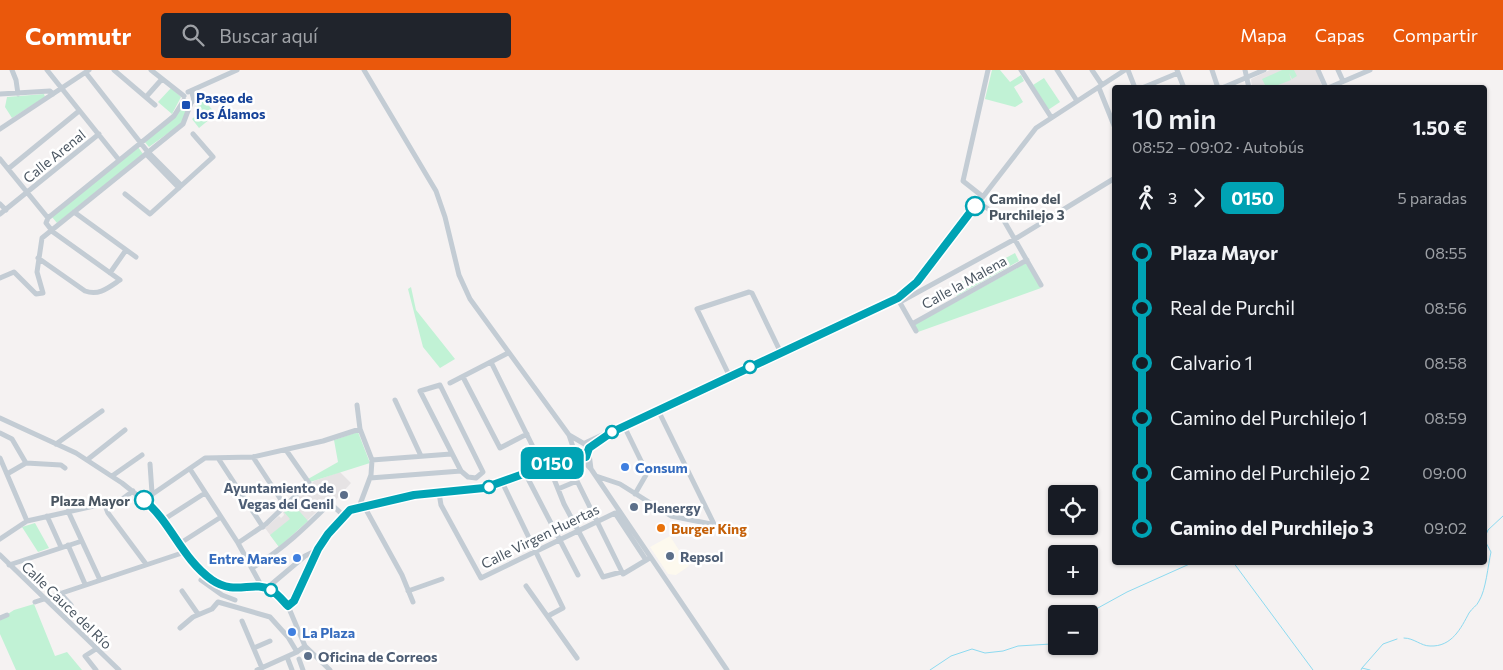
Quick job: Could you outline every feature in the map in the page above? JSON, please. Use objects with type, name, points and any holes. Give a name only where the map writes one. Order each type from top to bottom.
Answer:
[{"type":"street","points":[[12,70],[16,78],[16,94]]},
{"type":"street","points":[[47,70],[119,160]]},
{"type":"street","points":[[114,70],[155,105]]},
{"type":"street","points":[[151,70],[174,87],[195,98],[190,103]]},
{"type":"street","points":[[38,258],[85,291],[93,294],[99,293],[120,280],[51,230],[46,222],[48,217],[174,116],[188,94],[237,70]]},
{"type":"street","points":[[364,70],[431,182],[443,211],[454,259],[464,286],[479,314],[569,436],[579,457],[596,476],[641,548],[727,670]]},
{"type":"street","points":[[982,196],[962,181],[988,70]]},
{"type":"street","points":[[1021,70],[1051,117]]},
{"type":"street","points":[[1057,70],[1077,101]]},
{"type":"street","points":[[1092,70],[1112,120]]},
{"type":"street","points":[[908,295],[920,285],[982,196],[1036,128],[1126,70],[1134,85]]},
{"type":"street","points":[[1212,70],[1219,85]]},
{"type":"street","points":[[1245,70],[1248,85]]},
{"type":"street","points":[[1227,85],[1264,70]]},
{"type":"street","points":[[1318,70],[1326,85]]},
{"type":"street","points":[[1338,70],[1342,81]]},
{"type":"street","points":[[1333,85],[1370,70]]},
{"type":"street","points":[[1148,85],[1178,71],[1183,85]]},
{"type":"street","points":[[0,129],[85,72],[140,140],[140,143],[180,187]]},
{"type":"street","points":[[146,97],[162,79]]},
{"type":"street","points":[[0,94],[50,91],[53,94]]},
{"type":"street","points":[[0,278],[14,272],[36,294],[43,293],[37,272],[42,238],[147,151],[183,124],[190,111],[188,94]]},
{"type":"street","points":[[8,169],[79,111]]},
{"type":"street","name":"Calle Arenal","points":[[0,214],[98,134]]},
{"type":"street","points":[[124,194],[150,214],[213,158],[193,134]]},
{"type":"street","points":[[0,158],[56,226]]},
{"type":"street","points":[[565,459],[582,442],[612,432],[899,300],[920,285],[1014,239],[1112,180]]},
{"type":"street","points":[[978,202],[1003,220],[1041,285]]},
{"type":"street","points":[[0,204],[6,210]]},
{"type":"street","points":[[74,212],[136,257]]},
{"type":"street","points":[[110,273],[126,250]]},
{"type":"street","name":"Calle la Malena","points":[[912,324],[1027,260]]},
{"type":"street","points":[[730,377],[697,310],[746,292],[752,293],[781,353]]},
{"type":"street","name":"Calle la Malena","points":[[899,300],[916,331]]},
{"type":"street","points":[[450,383],[508,353]]},
{"type":"street","points":[[491,362],[539,459],[544,460],[548,464],[578,531],[603,577],[622,573],[648,558]]},
{"type":"street","points":[[463,377],[500,448],[526,434]]},
{"type":"street","points":[[476,478],[483,472],[440,385],[420,391],[461,471],[468,477],[476,478],[484,488]]},
{"type":"street","points":[[395,400],[421,456]]},
{"type":"street","points":[[357,405],[360,428],[372,460],[370,478],[362,495],[361,506],[402,575],[414,602]]},
{"type":"street","points":[[658,410],[715,526]]},
{"type":"street","points":[[56,444],[102,411]]},
{"type":"street","points":[[0,418],[87,460],[133,491],[163,520],[197,567],[235,600]]},
{"type":"street","points":[[624,426],[646,471],[635,494]]},
{"type":"street","points":[[144,500],[205,458],[253,457],[286,450],[360,428]]},
{"type":"street","points":[[87,460],[125,430]]},
{"type":"street","points":[[288,606],[294,601],[318,549],[344,516],[361,506],[406,496],[484,488],[548,464],[579,457],[589,452],[612,432]]},
{"type":"street","points":[[0,433],[12,439],[26,463]]},
{"type":"street","points":[[569,436],[582,442],[589,452],[591,469]]},
{"type":"street","points":[[238,542],[263,527],[308,483],[286,450]]},
{"type":"street","points":[[372,460],[451,454]]},
{"type":"street","points":[[112,476],[142,455]]},
{"type":"street","points":[[253,457],[284,506]]},
{"type":"street","points":[[0,458],[28,521]]},
{"type":"street","points":[[218,458],[263,527]]},
{"type":"street","points":[[538,468],[536,463],[539,459]]},
{"type":"street","points":[[7,474],[26,463],[61,465],[66,468]]},
{"type":"street","points":[[150,464],[152,493]]},
{"type":"street","points":[[190,469],[238,542],[264,588]]},
{"type":"street","points":[[370,478],[461,471]]},
{"type":"street","points":[[525,473],[578,575]]},
{"type":"street","points":[[596,476],[620,484],[671,516],[741,530]]},
{"type":"street","points":[[558,488],[577,480],[596,523],[622,573]]},
{"type":"street","points":[[502,482],[563,608],[548,616]]},
{"type":"street","points":[[609,496],[612,488],[620,484]]},
{"type":"street","points":[[0,539],[28,521],[121,500],[133,491]]},
{"type":"street","points":[[163,520],[205,493]]},
{"type":"street","name":"Calle Virgen Huertas","points":[[439,493],[441,506],[481,578],[615,513],[641,548]]},
{"type":"street","points":[[104,503],[108,513],[146,564]]},
{"type":"street","points":[[252,568],[272,556],[301,532],[330,503],[344,516]]},
{"type":"street","points":[[68,511],[100,580]]},
{"type":"street","points":[[47,516],[61,547]]},
{"type":"street","points":[[179,544],[221,517]]},
{"type":"street","points":[[8,565],[82,541]]},
{"type":"street","points":[[68,545],[85,584]]},
{"type":"street","points":[[264,588],[318,549]]},
{"type":"street","points":[[35,602],[60,592],[185,552]]},
{"type":"street","points":[[308,555],[313,559]]},
{"type":"street","name":"Calle Cauce del Río","points":[[0,556],[45,597],[119,670]]},
{"type":"street","points":[[408,591],[442,579]]},
{"type":"street","points":[[201,580],[218,587],[231,589],[264,588],[273,591],[288,606],[305,646],[330,670]]},
{"type":"street","points":[[526,586],[577,658]]},
{"type":"street","points":[[233,607],[241,589]]},
{"type":"street","points":[[182,591],[198,614]]},
{"type":"street","points":[[60,592],[71,605]]},
{"type":"street","points":[[180,628],[198,614],[212,609],[218,602],[270,617],[288,637],[297,652]]},
{"type":"street","points":[[0,618],[7,615]]},
{"type":"street","points":[[242,621],[254,648],[259,669],[297,652],[305,646]]},
{"type":"street","points":[[254,648],[270,641]]},
{"type":"street","points":[[96,649],[85,656],[96,670]]},
{"type":"street","points":[[287,657],[292,670]]},
{"type":"street","points":[[299,659],[303,670]]},
{"type":"street","points":[[272,664],[275,670]]},
{"type":"shaded area","points":[[1270,70],[1316,70],[1322,85],[1252,85],[1251,79]]},
{"type":"shaded area","points":[[340,472],[351,483],[333,503],[329,500],[279,547],[265,528],[279,516],[281,518],[284,515],[283,512],[314,481]]},
{"type":"shaded area","name":"Repsol","points":[[670,536],[689,566],[676,575],[668,574],[650,547]]},
{"type":"green space","points":[[992,70],[1000,70],[1010,82],[1021,75],[1024,81],[1014,87],[1023,102],[1015,107],[985,99]]},
{"type":"green space","points":[[1282,70],[1294,70],[1297,76],[1292,79],[1289,73],[1291,80],[1278,85],[1265,85],[1262,79]]},
{"type":"green space","points":[[1044,78],[1060,102],[1048,110],[1033,85]]},
{"type":"green space","points":[[171,88],[181,97],[172,114],[158,102]]},
{"type":"green space","points":[[44,94],[45,97],[12,118],[5,107],[7,97]]},
{"type":"green space","points":[[204,100],[216,114],[199,128],[192,119],[199,113],[195,108]]},
{"type":"green space","points":[[184,103],[189,105],[182,123],[149,147],[144,141]]},
{"type":"green space","points":[[138,147],[143,154],[57,223],[52,217]]},
{"type":"green space","points":[[1015,253],[1019,261],[957,296],[952,287]]},
{"type":"green space","points":[[1026,263],[1041,288],[918,332],[914,325]]},
{"type":"green space","points":[[411,287],[416,310],[455,359],[440,368],[423,347],[408,289]]},
{"type":"green space","points":[[358,432],[370,463],[310,482],[308,479],[338,462],[334,440]]},
{"type":"green space","points":[[293,504],[308,521],[279,547],[270,535],[290,519],[284,512]]},
{"type":"green space","points":[[35,523],[49,548],[38,552],[22,527]]},
{"type":"green space","points":[[34,604],[55,656],[67,652],[82,670],[16,670],[0,634],[0,619],[14,610]]},
{"type":"waterway","points":[[1487,532],[1503,516]]},
{"type":"waterway","points":[[1404,638],[1430,646],[1444,643],[1455,636],[1470,611],[1478,603],[1483,591],[1491,552],[1487,545]]},
{"type":"waterway","points":[[1098,608],[1127,592],[1187,565]]},
{"type":"waterway","points":[[1235,565],[1313,670]]},
{"type":"waterway","points":[[1362,668],[1383,644],[1397,639]]},
{"type":"waterway","points":[[930,670],[951,656],[972,649],[985,653],[1003,651],[1018,646],[1048,644]]},
{"type":"waterway","points":[[1361,670],[1362,668],[1370,670]]},
{"type":"bus line","name":"0150","points":[[144,500],[163,520],[197,567],[210,579],[231,589],[267,588],[273,591],[288,606],[294,601],[318,549],[328,534],[350,510],[390,499],[414,495],[484,488],[565,459],[573,451],[579,458],[586,457],[589,453],[589,448],[612,432],[898,298],[917,282],[975,206]]},
{"type":"place","name":"Paseo de los Álamos","points":[[186,105]]},
{"type":"place","name":"Camino del Purchilejo 3","points":[[975,206]]},
{"type":"place","name":"Consum","points":[[625,467]]},
{"type":"place","name":"Ayuntamiento de Vegas del Genil","points":[[344,495]]},
{"type":"place","name":"Plaza Mayor","points":[[144,500]]},
{"type":"place","name":"Plenergy","points":[[634,507]]},
{"type":"place","name":"Burger King","points":[[661,528]]},
{"type":"place","name":"Repsol","points":[[670,556]]},
{"type":"place","name":"Entre Mares","points":[[297,558]]},
{"type":"place","name":"La Plaza","points":[[292,632]]},
{"type":"place","name":"Oficina de Correos","points":[[308,656]]}]
